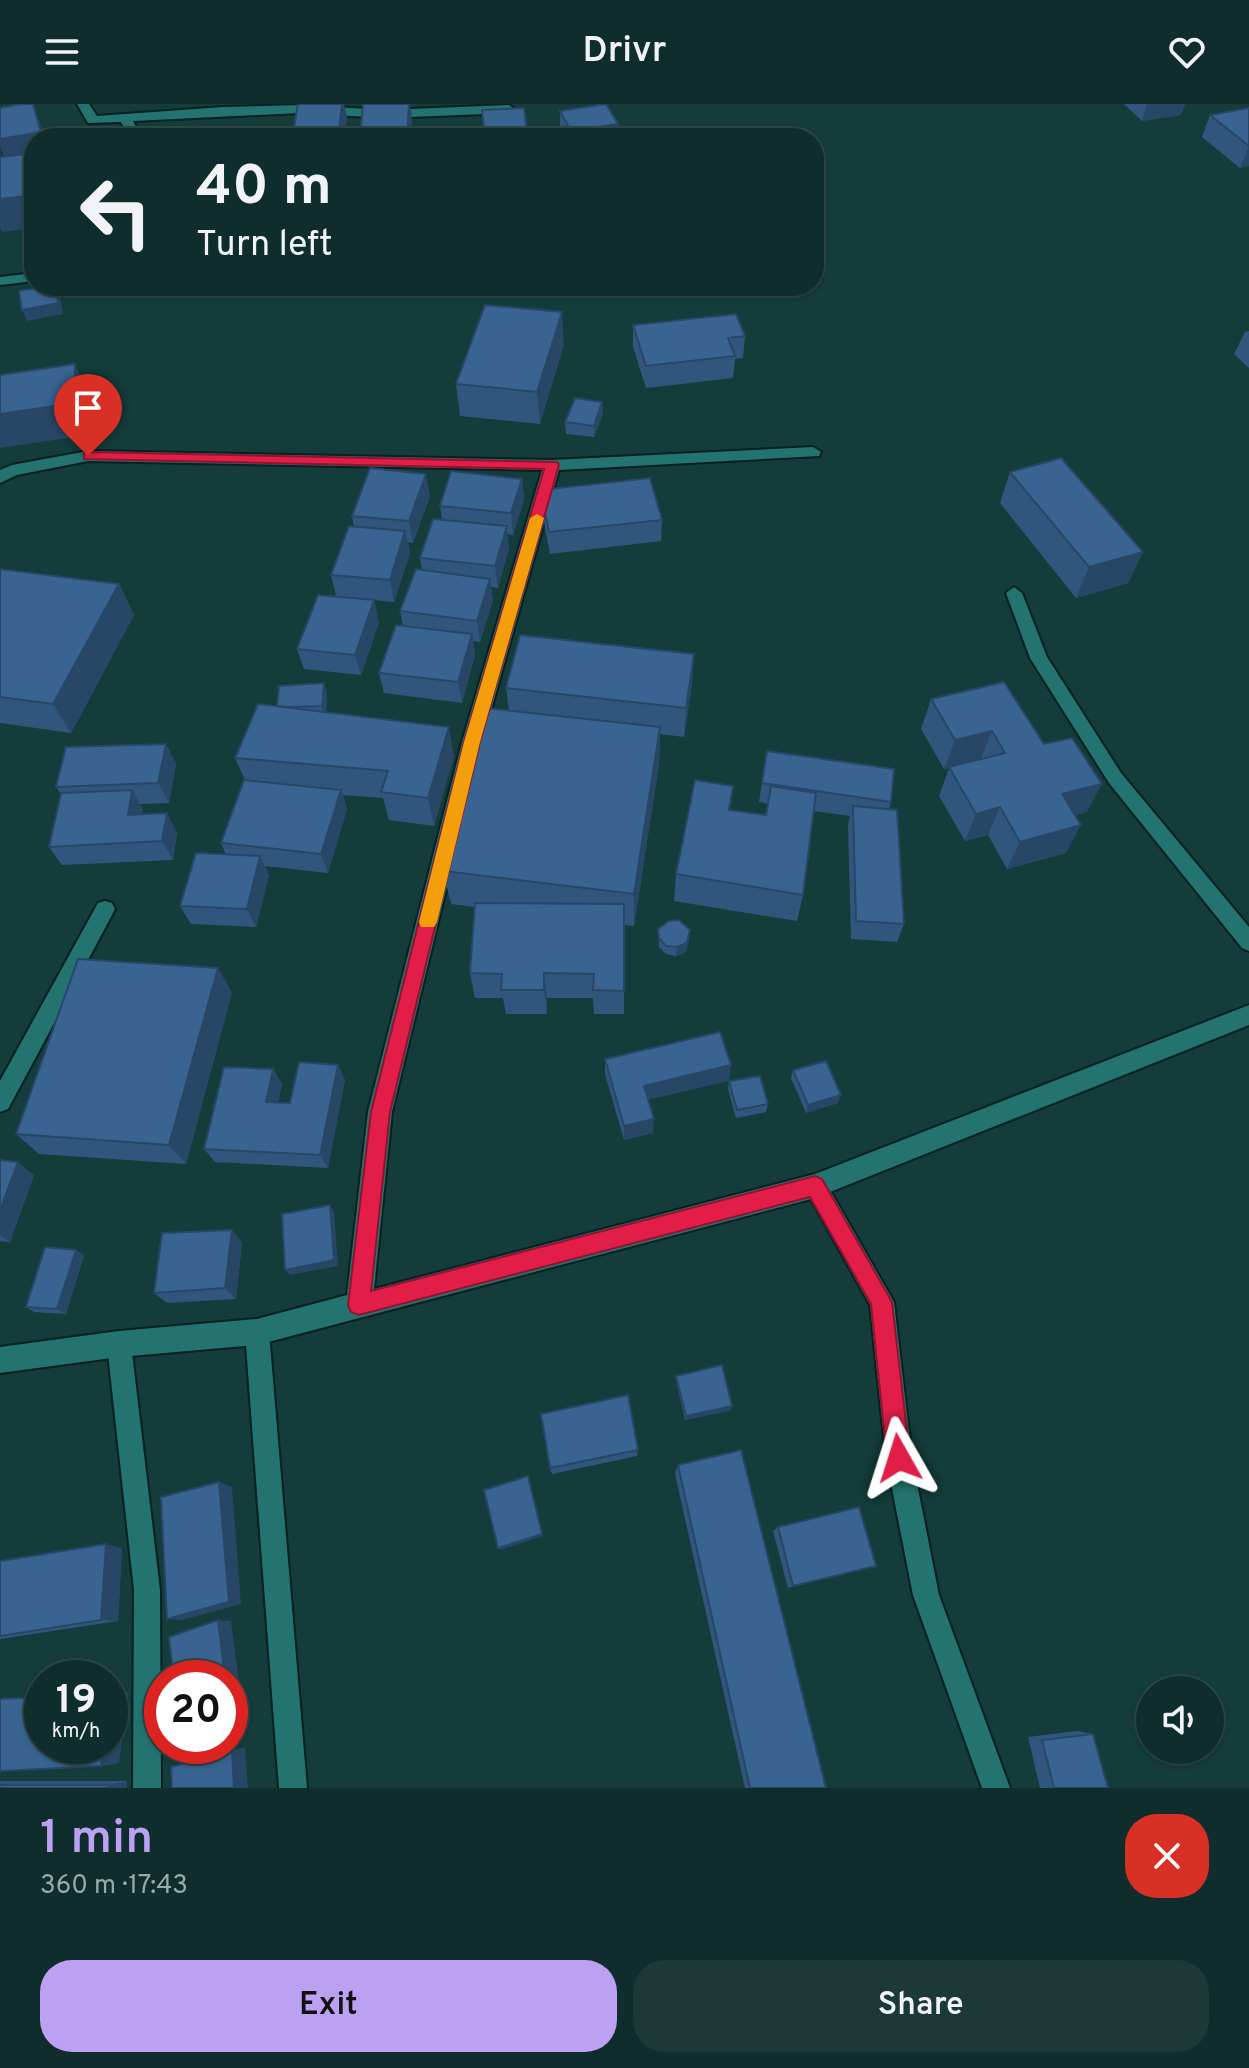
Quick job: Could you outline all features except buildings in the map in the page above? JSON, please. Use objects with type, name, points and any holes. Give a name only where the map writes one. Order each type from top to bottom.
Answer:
[{"type":"street","points":[[83,104],[93,120],[223,111],[300,109],[385,114],[509,109]]},
{"type":"street","points":[[125,118],[130,128]]},
{"type":"street","points":[[0,281],[24,278]]},
{"type":"street","points":[[0,478],[12,470],[88,456],[552,465],[813,452]]},
{"type":"street","points":[[359,1305],[380,1112],[472,742],[552,465]]},
{"type":"street","points":[[0,1360],[119,1344],[257,1332],[815,1186],[1249,1015]]},
{"type":"lane","points":[[1014,593],[1039,658],[1115,778],[1249,942]]},
{"type":"lane","points":[[0,1102],[105,909]]},
{"type":"lane","points":[[815,1186],[882,1302],[899,1458],[926,1595],[996,1788]]},
{"type":"lane","points":[[257,1332],[293,1788]]},
{"type":"lane","points":[[119,1344],[147,1590],[147,1788]]},
{"type":"slow traffic","points":[[428,922],[472,742],[537,518]]},
{"type":"route","points":[[88,456],[552,465],[472,742],[380,1112],[359,1305],[815,1186],[882,1302],[899,1458]]}]
